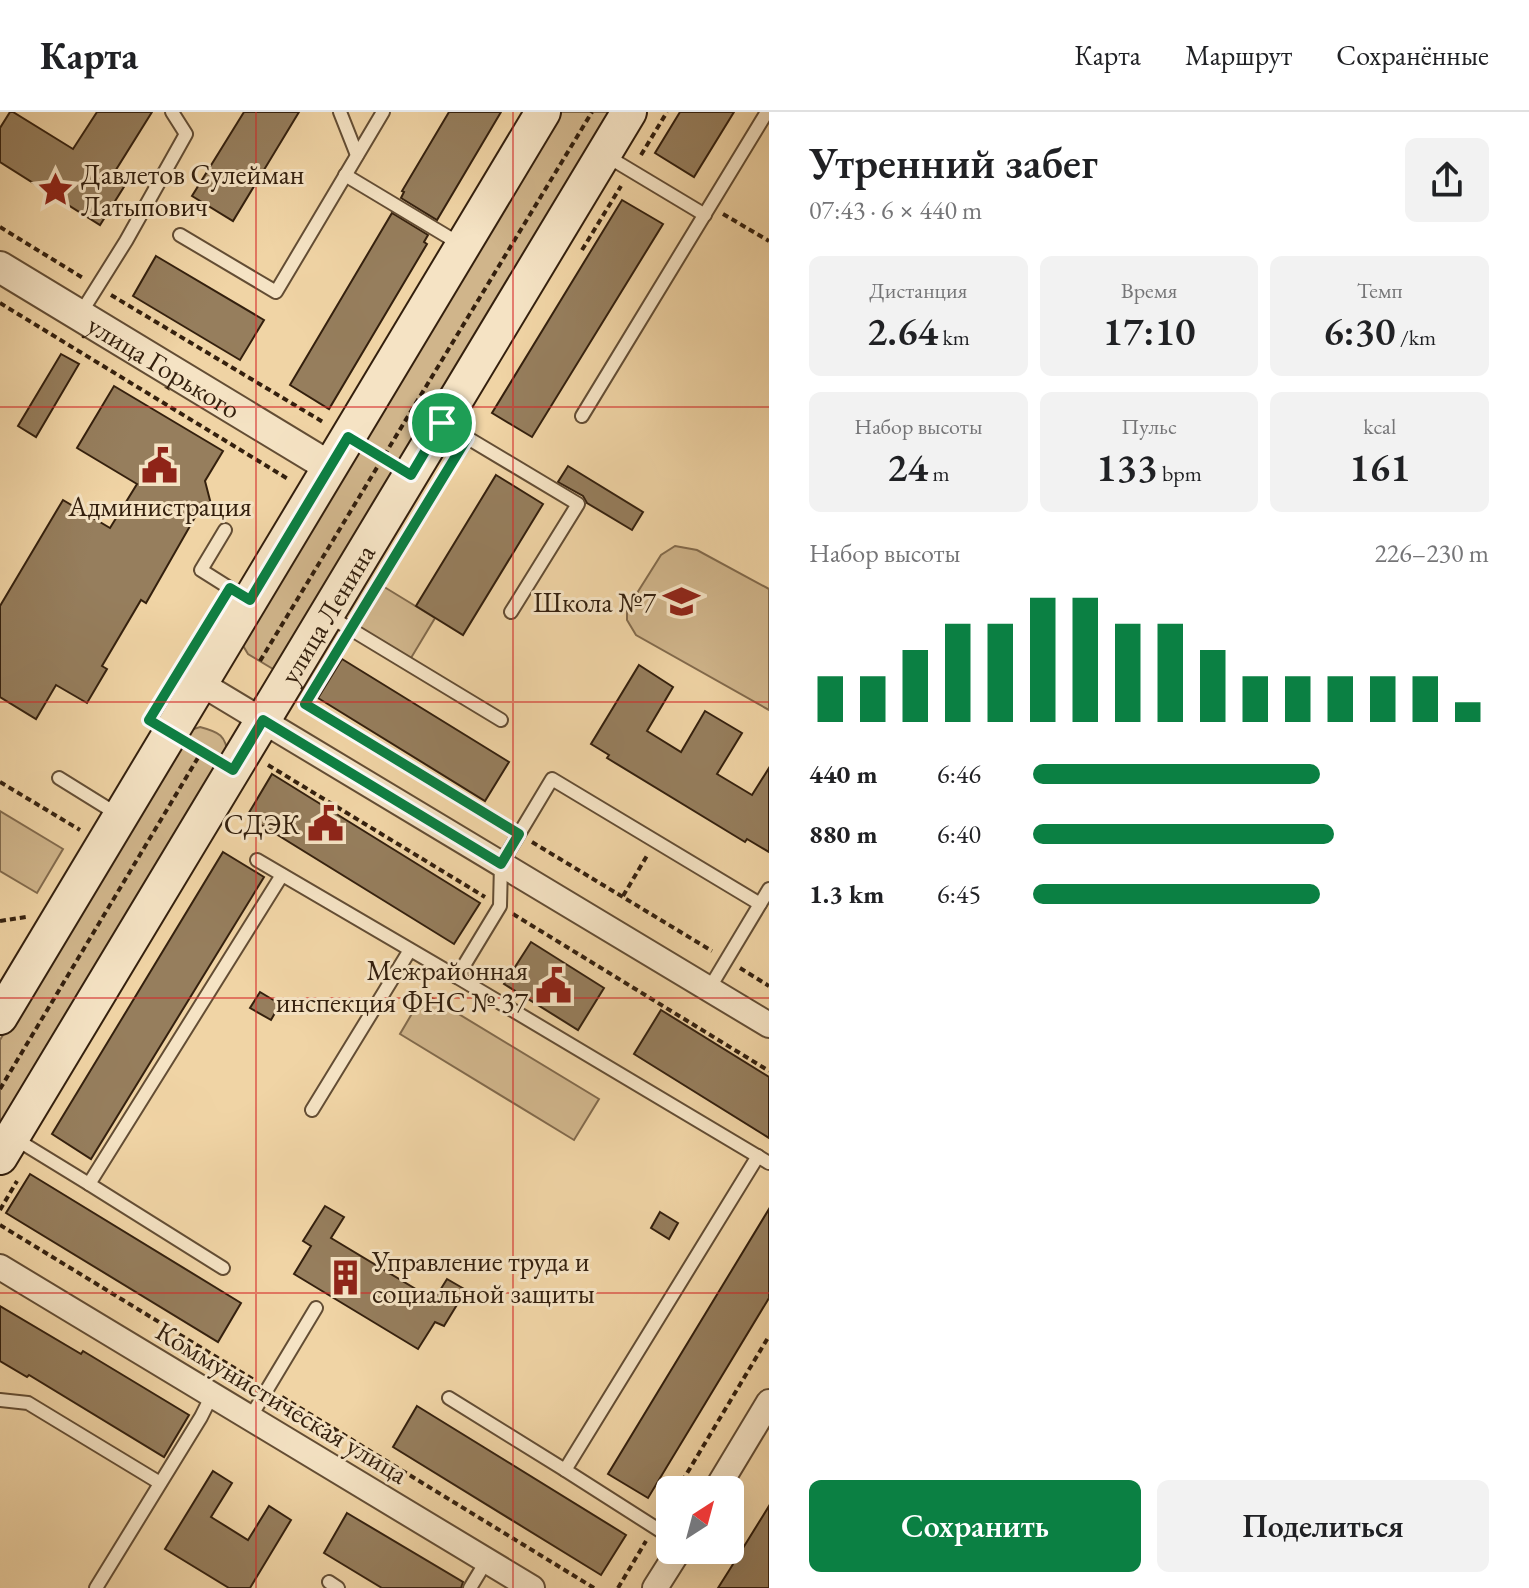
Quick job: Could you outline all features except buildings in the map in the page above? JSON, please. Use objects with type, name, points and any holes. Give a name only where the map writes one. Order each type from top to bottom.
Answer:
[{"type":"main road","points":[[5,1008],[543,112]]},
{"type":"main road","name":"улица Ленина","points":[[6,1147],[326,615],[396,467],[442,423],[629,112]]},
{"type":"street","name":"улица Горького","points":[[0,267],[330,467]]},
{"type":"street","points":[[200,683],[769,1025]]},
{"type":"street","name":"Коммунистическая улица","points":[[0,1267],[532,1588]]},
{"type":"street","points":[[724,1476],[769,1402]]},
{"type":"street","points":[[655,1588],[670,1564]]},
{"type":"lane","points":[[79,316],[126,241],[186,134],[172,112]]},
{"type":"lane","points":[[340,112],[357,155]]},
{"type":"lane","points":[[180,235],[276,292],[383,112]]},
{"type":"lane","points":[[582,416],[767,112]]},
{"type":"lane","points":[[604,154],[707,210]]},
{"type":"lane","points":[[345,175],[463,246]]},
{"type":"lane","points":[[442,423],[578,504],[511,612]]},
{"type":"lane","points":[[225,530],[201,570],[250,600]]},
{"type":"lane","points":[[326,615],[501,720]]},
{"type":"lane","points":[[59,778],[120,816]]},
{"type":"lane","points":[[457,977],[500,906],[501,864],[552,779],[760,904]]},
{"type":"lane","points":[[257,860],[764,1160],[565,1470]]},
{"type":"lane","points":[[89,1184],[282,875]]},
{"type":"lane","points":[[709,989],[769,889]]},
{"type":"lane","points":[[312,1110],[410,950]]},
{"type":"lane","points":[[6,1147],[89,1184],[223,1268]]},
{"type":"lane","points":[[250,1418],[316,1308]]},
{"type":"lane","points":[[96,1588],[212,1395]]},
{"type":"lane","points":[[449,1398],[655,1527]]},
{"type":"lane","points":[[0,1400],[28,1403],[160,1483]]},
{"type":"lane","points":[[470,1588],[487,1560]]},
{"type":"path","points":[[592,112],[396,467],[260,661],[312,692],[305,704],[769,986]]},
{"type":"path","points":[[707,210],[769,241]]},
{"type":"path","points":[[0,227],[348,437]]},
{"type":"path","points":[[0,303],[298,485]]},
{"type":"path","points":[[170,733],[233,770]]},
{"type":"path","points":[[0,1089],[202,751]]},
{"type":"path","points":[[268,765],[769,1071]]},
{"type":"path","points":[[0,782],[81,831]]},
{"type":"path","points":[[623,896],[655,841]]},
{"type":"path","points":[[0,921],[28,917],[21,928]]},
{"type":"path","points":[[5,1008],[30,1039],[48,1078]]},
{"type":"path","points":[[0,1225],[594,1588]]},
{"type":"path","points":[[685,1476],[769,1336]]},
{"type":"path","points":[[618,1588],[655,1527]]},
{"type":"shaded area","points":[[558,112],[621,112],[282,667],[273,669],[248,654],[242,644]]},
{"type":"shaded area","points":[[675,546],[697,550],[769,589],[769,710],[636,635],[627,620],[627,609],[661,555]]},
{"type":"shaded area","points":[[381,585],[435,618],[411,658],[356,625]]},
{"type":"shaded area","points":[[200,727],[220,736],[228,756],[0,1135],[0,1040],[184,732]]},
{"type":"shaded area","points":[[0,811],[63,849],[37,893],[0,871]]},
{"type":"shaded area","points":[[424,993],[599,1099],[574,1140],[400,1034]]},
{"type":"place","name":"Давлетов Сулейман Латыпович","points":[[55,190]]},
{"type":"place","name":"Администрация","points":[[160,466]]},
{"type":"place","name":"Школа №7","points":[[682,602]]},
{"type":"place","name":"СДЭК","points":[[326,824]]},
{"type":"place","name":"Межрайонная инспекция ФНС № 37","points":[[554,986]]},
{"type":"place","name":"Управление труда и социальной защиты","points":[[346,1277]]},
{"type":"route","points":[[442,423],[467,438],[305,704],[519,834],[501,864],[263,720],[233,770],[149,720],[230,588],[250,600],[348,437],[411,475],[442,423]]}]
